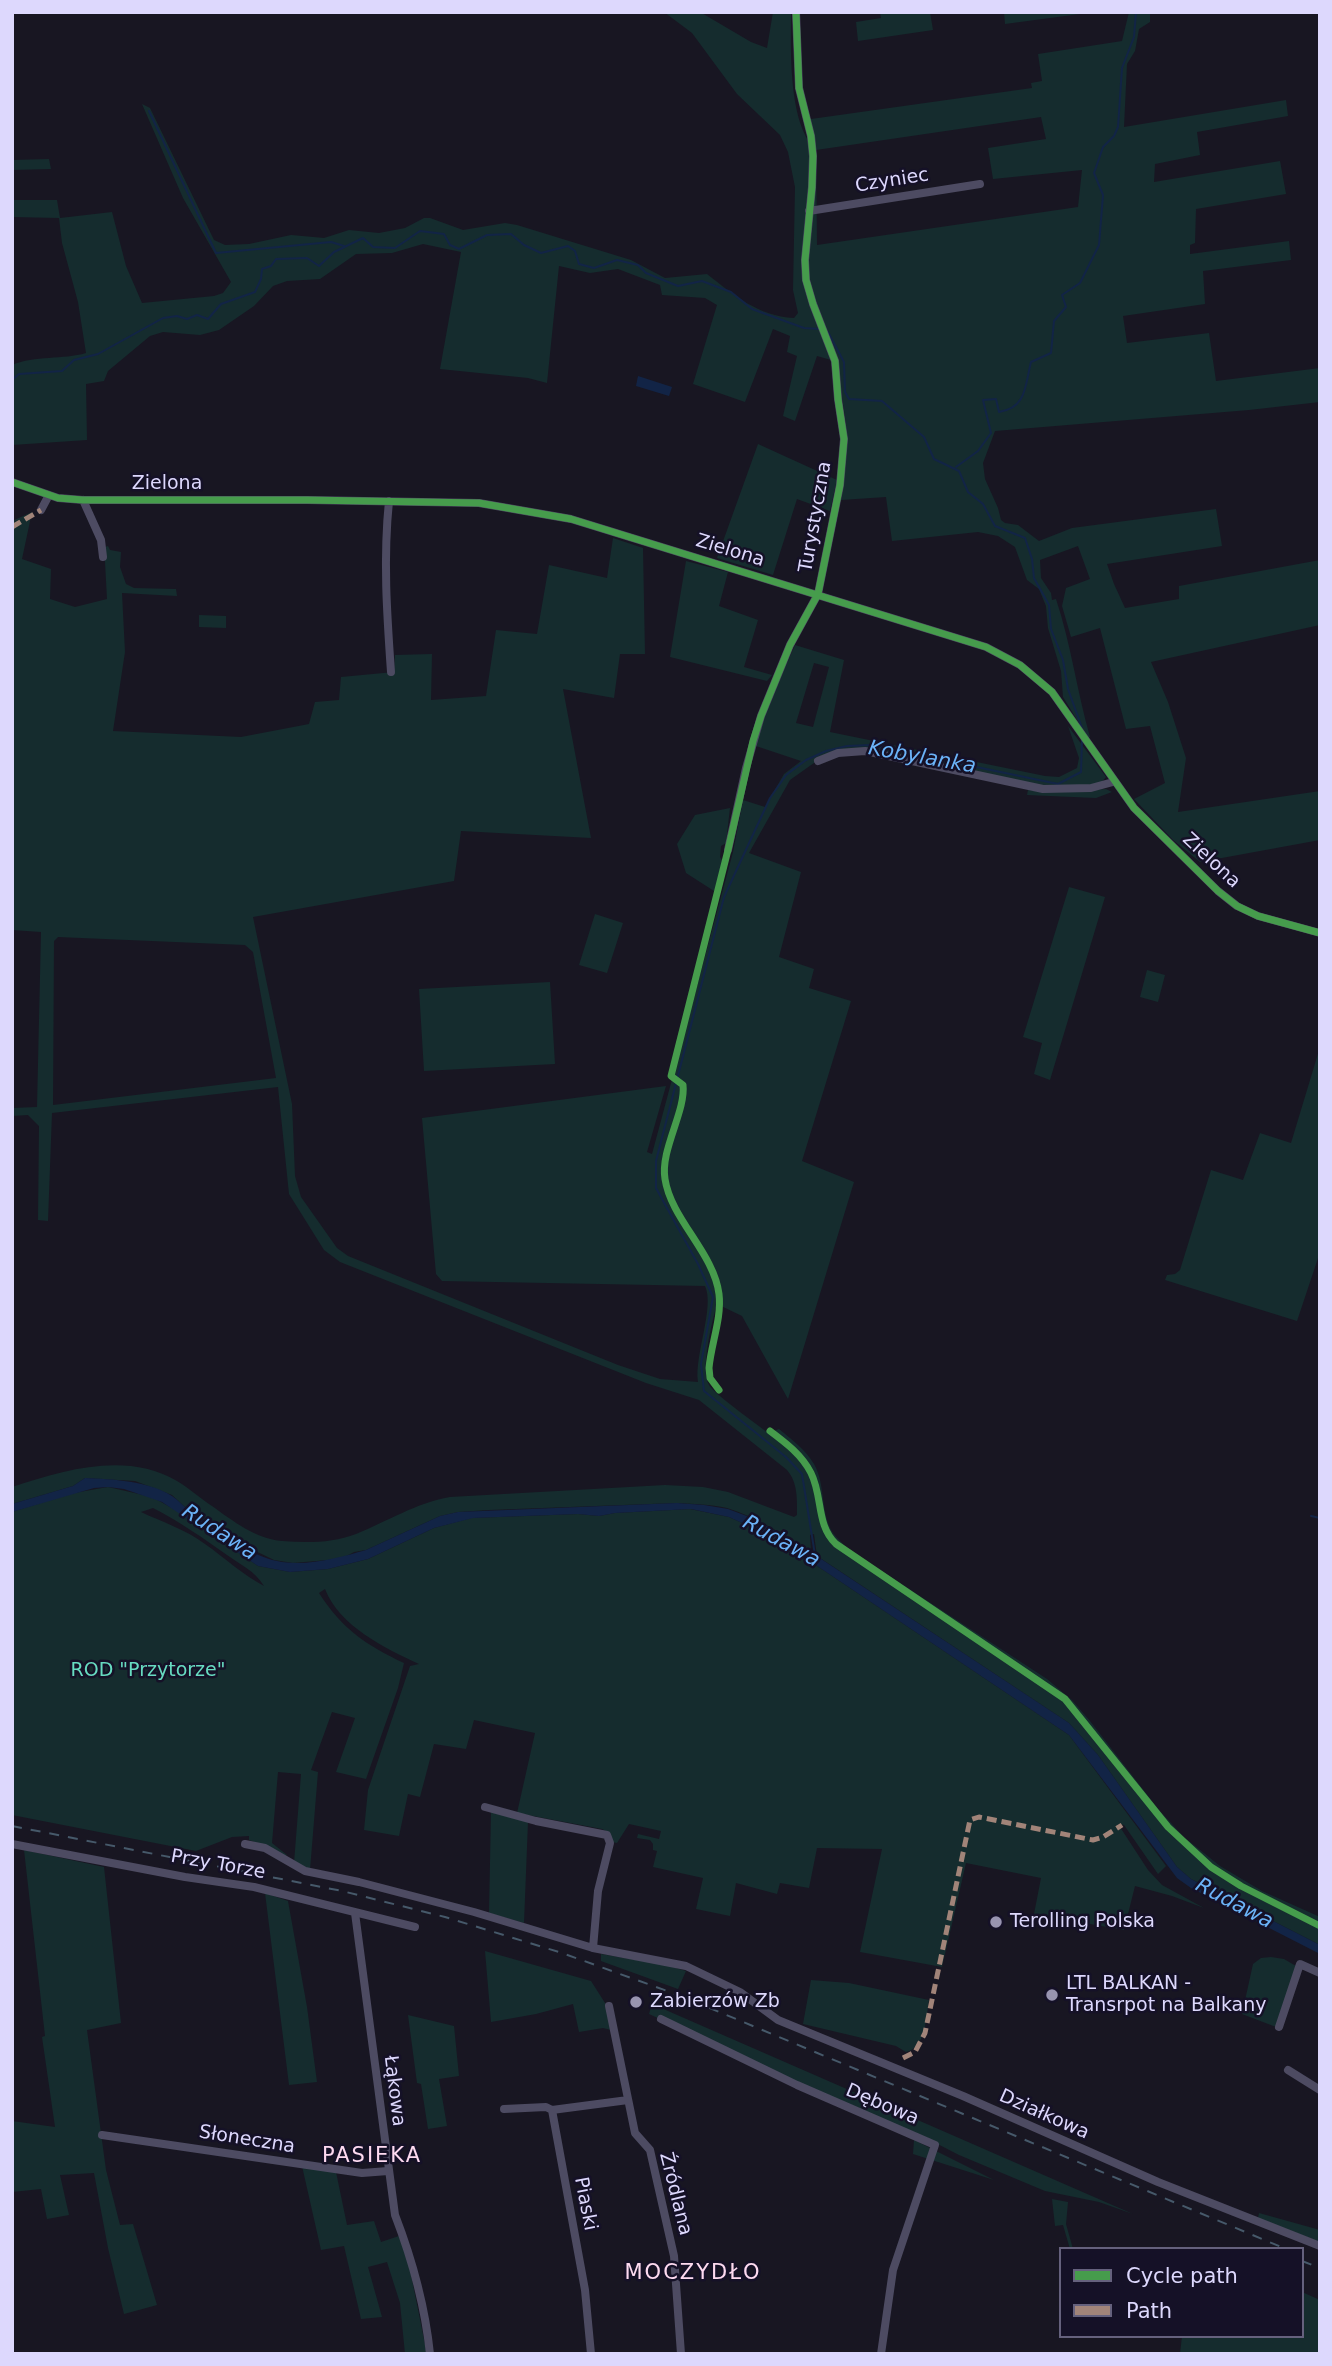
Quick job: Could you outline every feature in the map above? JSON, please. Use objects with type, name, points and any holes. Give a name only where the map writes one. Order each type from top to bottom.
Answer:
[{"type":"street","name":"Turystyczna","points":[[728,850],[746,768],[761,716],[790,645],[818,594],[840,485],[844,439],[835,361],[806,280],[805,260],[813,156],[799,88],[796,12]]},
{"type":"street","name":"Czyniec","points":[[809,211],[980,184]]},
{"type":"street","name":"Zielona","points":[[12,482],[58,498],[83,500],[479,503],[571,519],[991,650],[1020,665],[1052,692],[1114,782],[1145,820],[1219,891],[1237,906],[1258,916],[1320,933]]},
{"type":"street","points":[[41,510],[49,495]]},
{"type":"street","points":[[83,500],[101,540],[103,557]]},
{"type":"street","points":[[389,501],[385,572],[391,672]]},
{"type":"street","points":[[818,761],[838,754],[865,751],[1043,789],[1091,788],[1114,782]]},
{"type":"street","points":[[485,1807],[536,1821],[607,1835],[610,1843],[598,1891],[593,1948]]},
{"type":"street","name":"Przy Torze","points":[[12,1844],[185,1877],[254,1887],[415,1927]]},
{"type":"street","name":"Działkowa","points":[[245,1844],[265,1848],[305,1871],[474,1912],[593,1948],[686,1966],[740,1992],[778,2020],[963,2096],[1158,2182],[1320,2246]]},
{"type":"street","name":"Łąkowa","points":[[355,1913],[395,2215],[421,2297],[430,2354]]},
{"type":"street","points":[[1279,2028],[1300,1964],[1320,1973]]},
{"type":"street","name":"Źródlana","points":[[609,2006],[635,2133],[650,2150],[674,2256],[681,2354]]},
{"type":"street","name":"Dębowa","points":[[661,2019],[797,2085],[934,2145],[893,2270],[881,2354]]},
{"type":"street","points":[[1288,2070],[1320,2090]]},
{"type":"street","points":[[504,2109],[546,2107],[552,2110],[628,2101]]},
{"type":"street","name":"Piaski","points":[[552,2110],[583,2280],[591,2354]]},
{"type":"street","name":"Słoneczna","points":[[102,2135],[362,2173],[388,2171]]},
{"type":"green space","points":[[664,12],[700,12],[751,42],[767,48],[773,12],[791,12],[791,64],[796,104],[806,137],[815,149],[811,119],[1032,88],[1031,83],[1042,81],[1038,54],[1122,41],[1129,12],[1150,12],[1150,22],[1139,29],[1135,51],[1127,64],[1124,127],[1286,100],[1288,116],[1197,132],[1200,155],[1155,164],[1154,182],[1280,161],[1286,194],[1196,209],[1195,243],[1190,245],[1190,254],[1289,241],[1291,260],[1203,271],[1205,304],[1123,316],[1127,343],[1209,333],[1216,381],[1320,368],[1320,402],[995,431],[983,463],[985,479],[1001,520],[1018,525],[1039,541],[1072,528],[1216,509],[1222,546],[1107,564],[1125,608],[1179,599],[1179,586],[1320,560],[1320,625],[1151,662],[1168,702],[1186,758],[1178,812],[1320,791],[1320,840],[1200,862],[1173,840],[1134,799],[1165,783],[1150,726],[1126,729],[1100,628],[1071,637],[1062,606],[1066,588],[1090,579],[1078,546],[1040,560],[1041,578],[1051,593],[1052,600],[1056,599],[1061,616],[1090,737],[1088,738],[1063,697],[1061,671],[1048,628],[1046,606],[1039,589],[1027,580],[1015,547],[998,536],[978,532],[892,541],[886,497],[841,500],[846,463],[846,430],[841,396],[831,360],[817,356],[795,421],[783,416],[797,356],[787,352],[790,336],[773,329],[745,402],[693,384],[717,305],[705,298],[662,295],[660,285],[618,269],[590,273],[559,266],[547,383],[528,378],[440,369],[461,252],[423,244],[392,253],[356,254],[320,279],[287,281],[273,286],[254,306],[219,330],[200,335],[163,332],[150,336],[108,371],[104,381],[86,384],[87,440],[12,445],[12,365],[86,353],[78,302],[62,243],[59,218],[12,217],[12,200],[57,200],[60,218],[112,212],[126,266],[142,303],[214,296],[223,293],[231,282],[183,198],[142,104],[150,108],[214,240],[225,245],[249,244],[291,235],[324,238],[349,230],[379,233],[405,228],[424,218],[463,230],[505,223],[631,260],[665,278],[707,274],[758,309],[794,318],[798,313],[793,290],[795,187],[788,152],[780,135],[737,94],[692,33]],"holes":[[[1041,117],[1046,139],[988,148],[993,179],[1082,170],[1078,207],[817,245],[816,150]]]},
{"type":"green space","points":[[880,12],[930,12],[933,30],[858,41],[856,22],[881,18]]},
{"type":"green space","points":[[1004,12],[1095,12],[1005,24]]},
{"type":"green space","points":[[49,159],[51,169],[12,170],[12,160]]},
{"type":"green space","points":[[758,444],[837,480],[830,511],[797,499],[773,575],[717,558]]},
{"type":"green space","points":[[32,512],[22,559],[51,569],[50,599],[75,607],[107,599],[102,548],[108,546],[110,550],[121,552],[120,567],[126,584],[134,588],[176,589],[177,596],[122,593],[125,652],[113,731],[241,737],[309,724],[315,702],[339,700],[341,677],[394,672],[395,655],[432,654],[431,700],[486,696],[496,630],[537,634],[549,565],[607,578],[613,538],[643,548],[645,654],[620,654],[614,698],[563,689],[591,838],[461,831],[454,881],[253,917],[292,1104],[295,1176],[301,1197],[337,1248],[348,1256],[618,1365],[660,1379],[698,1382],[708,1306],[705,1286],[442,1281],[436,1274],[422,1118],[666,1086],[647,1152],[652,1154],[733,852],[743,800],[765,807],[784,774],[801,761],[753,745],[762,718],[795,645],[844,660],[830,732],[1059,777],[1077,768],[1079,758],[1068,726],[1106,777],[1100,784],[1054,788],[866,749],[821,758],[790,780],[749,853],[801,872],[779,957],[814,969],[809,988],[851,1001],[802,1161],[854,1182],[788,1399],[742,1316],[717,1304],[708,1345],[707,1378],[709,1385],[736,1409],[768,1433],[779,1429],[807,1454],[818,1472],[829,1525],[848,1549],[1047,1679],[1072,1700],[1159,1810],[1184,1837],[1220,1866],[1262,1891],[1320,1917],[1320,1945],[1191,1879],[1177,1867],[1098,1755],[1069,1723],[817,1556],[814,1534],[810,1535],[811,1552],[749,1516],[727,1508],[702,1504],[489,1510],[440,1516],[343,1558],[293,1563],[274,1560],[231,1539],[187,1509],[172,1495],[135,1481],[85,1478],[73,1486],[12,1504],[12,1487],[74,1470],[116,1465],[157,1472],[181,1484],[245,1528],[263,1537],[282,1541],[320,1542],[347,1537],[414,1508],[450,1497],[665,1485],[703,1487],[728,1492],[794,1517],[797,1515],[795,1486],[787,1470],[699,1400],[646,1383],[340,1262],[324,1250],[289,1194],[278,1087],[52,1113],[48,1221],[38,1220],[39,1126],[28,1115],[12,1116],[12,1108],[37,1107],[41,932],[12,930],[12,521]],"holes":[[[814,663],[829,667],[813,727],[796,723]],[[58,937],[245,945],[253,952],[276,1078],[53,1105],[54,941]]]},
{"type":"green space","points":[[686,561],[728,572],[719,606],[758,620],[744,667],[772,675],[767,681],[670,657]]},
{"type":"green space","points":[[199,615],[226,616],[226,628],[199,627]]},
{"type":"green space","points":[[1106,789],[1112,792],[1096,798],[1027,795],[1028,790],[1052,792]]},
{"type":"green space","points":[[730,808],[726,843],[721,846],[722,860],[714,891],[686,873],[677,844],[695,815]]},
{"type":"green space","points":[[1069,887],[1105,897],[1050,1080],[1034,1074],[1042,1043],[1023,1037]]},
{"type":"green space","points":[[595,914],[623,923],[607,973],[579,965]]},
{"type":"green space","points":[[1147,970],[1165,975],[1158,1002],[1140,997]]},
{"type":"green space","points":[[550,982],[555,1064],[424,1071],[419,989]]},
{"type":"green space","points":[[1320,1047],[1320,1252],[1297,1321],[1165,1280],[1167,1275],[1180,1270],[1211,1170],[1243,1180],[1260,1133],[1291,1143]]},
{"type":"green space","name":"ROD \"Przytorze\"","points":[[108,1487],[152,1497],[179,1512],[258,1566],[290,1572],[328,1569],[368,1559],[434,1528],[471,1518],[578,1514],[599,1516],[690,1509],[729,1517],[777,1539],[1069,1735],[1166,1866],[1158,1874],[1124,1825],[1118,1824],[1148,1870],[1162,1885],[1204,1908],[1135,1886],[1124,1930],[1034,1914],[1041,1878],[966,1863],[942,1967],[860,1952],[882,1849],[817,1848],[809,1888],[780,1883],[777,1894],[736,1883],[730,1916],[696,1909],[703,1878],[653,1867],[657,1851],[653,1850],[650,1840],[637,1838],[638,1834],[659,1839],[661,1831],[629,1824],[617,1843],[612,1842],[610,1833],[602,1829],[517,1813],[535,1733],[474,1720],[466,1749],[434,1744],[420,1797],[408,1794],[399,1836],[364,1830],[368,1790],[410,1666],[419,1664],[378,1643],[352,1625],[332,1602],[325,1589],[319,1593],[346,1626],[378,1650],[404,1663],[366,1779],[336,1772],[355,1718],[332,1712],[311,1770],[318,1772],[310,1870],[294,1863],[301,1774],[278,1772],[272,1843],[287,1855],[284,1857],[249,1840],[249,1836],[232,1837],[196,1851],[12,1815],[12,1512],[68,1494]],"holes":[[[153,1508],[191,1530],[247,1569],[264,1586],[197,1539],[141,1512]]]},
{"type":"green space","points":[[491,1812],[528,1822],[524,1923],[489,1913]]},
{"type":"green space","points":[[24,1850],[104,1867],[121,2023],[87,2030],[106,2170],[120,2225],[133,2224],[157,2305],[124,2314],[94,2173],[60,2175],[69,2215],[47,2219],[41,2189],[12,2192],[12,2121],[55,2127],[42,2037],[45,2036]]},
{"type":"green space","points":[[265,1893],[288,1901],[317,2082],[289,2085]]},
{"type":"green space","points":[[485,1951],[591,1981],[607,2006],[611,2030],[603,2028],[579,2032],[573,2004],[491,2022]]},
{"type":"green space","points":[[601,1954],[686,1971],[678,1989],[601,1961]]},
{"type":"green space","points":[[1261,1958],[1284,1959],[1296,1966],[1276,2027],[1242,2014],[1253,1964]]},
{"type":"green space","points":[[811,1980],[849,1983],[929,2000],[926,2023],[918,2045],[906,2052],[896,2046],[803,2024]]},
{"type":"green space","points":[[652,2004],[1133,2214],[1099,2202],[1045,2191],[959,2155],[916,2133],[822,2094],[649,2014]]},
{"type":"green space","points":[[408,2015],[454,2026],[459,2076],[439,2079],[447,2126],[428,2129],[421,2084],[417,2083]]},
{"type":"green space","points":[[914,2140],[994,2180],[913,2154]]},
{"type":"green space","points":[[302,2166],[336,2172],[347,2225],[374,2221],[381,2242],[399,2236],[408,2260],[427,2354],[405,2354],[400,2303],[387,2262],[368,2267],[382,2317],[361,2319],[344,2246],[321,2250]]},
{"type":"green space","points":[[1052,2199],[1068,2202],[1066,2224],[1072,2247],[1069,2247],[1063,2225],[1055,2226]]},
{"type":"green space","points":[[1259,2213],[1320,2230],[1320,2242],[1258,2218]]},
{"type":"green space","points":[[1304,2293],[1320,2300],[1320,2354],[1180,2354],[1182,2338],[1304,2338]]},
{"type":"water","points":[[638,376],[672,387],[669,396],[636,386]]},
{"type":"water","name":"Rudawa","points":[[85,1478],[130,1482],[163,1491],[242,1547],[266,1558],[288,1563],[322,1561],[366,1550],[440,1516],[458,1512],[677,1503],[728,1509],[752,1518],[794,1541],[1069,1723],[1098,1755],[1177,1867],[1191,1879],[1320,1945],[1320,1954],[1191,1888],[1177,1878],[1069,1735],[777,1539],[729,1517],[691,1509],[599,1516],[578,1514],[473,1518],[434,1528],[368,1559],[328,1569],[290,1572],[258,1566],[162,1502],[124,1489],[94,1488],[12,1512],[12,1504],[73,1486]]},
{"type":"waterway","points":[[956,467],[978,451],[991,433],[983,400],[996,399],[999,412],[1015,406],[1026,387],[1031,362],[1051,353],[1054,321],[1066,307],[1062,295],[1080,283],[1099,245],[1103,195],[1094,173],[1103,147],[1114,136],[1118,127],[1122,68],[1134,37],[1136,12]]},
{"type":"waterway","points":[[149,111],[216,253],[331,242],[344,246]]},
{"type":"waterway","name":"Kobylanka","points":[[12,380],[19,374],[62,371],[74,360],[98,354],[163,318],[177,316],[187,319],[197,315],[208,319],[221,304],[255,292],[262,269],[271,266],[276,259],[307,258],[319,266],[334,252],[363,238],[373,247],[395,248],[420,231],[444,234],[450,245],[459,249],[487,235],[511,234],[524,245],[541,253],[568,246],[575,251],[579,264],[594,268],[617,260],[638,265],[646,273],[678,286],[702,281],[731,292],[752,309],[804,328],[819,329]]},
{"type":"waterway","name":"Kobylanka","points":[[828,332],[844,362],[845,392],[849,399],[882,401],[924,437],[934,459],[959,471],[968,492],[983,504],[995,526],[1025,538],[1032,559],[1034,578],[1049,605],[1051,629],[1063,660],[1068,689],[1082,728]]},
{"type":"waterway","name":"Kobylanka","points":[[815,1555],[802,1474],[786,1457],[704,1391],[701,1364],[713,1297],[656,1188],[656,1161],[724,897],[770,798],[786,775],[806,760],[826,751],[847,746],[871,745],[1058,784],[1081,772],[1082,740]]},
{"type":"waterway","points":[[1311,1516],[1320,1518]]},
{"type":"railway","points":[[12,1826],[342,1891],[445,1917],[562,1953],[681,1996],[1281,2247]]},
{"type":"railway","points":[[1304,2262],[1320,2268]]},
{"type":"marked path","points":[[12,527],[41,510]]},
{"type":"marked path","points":[[903,2058],[915,2052],[925,2033],[970,1820],[979,1817],[1093,1840],[1122,1825]]},
{"type":"cycle path","points":[[719,1390],[710,1378],[709,1368],[719,1312],[719,1294],[709,1264],[675,1208],[665,1179],[666,1156],[683,1095],[683,1085],[671,1076],[753,741],[790,645],[818,594],[840,485],[844,439],[835,361],[806,280],[805,260],[813,156],[799,88],[796,12]]},
{"type":"cycle path","points":[[12,482],[58,498],[83,500],[479,503],[571,519],[986,647],[1020,665],[1052,692],[1134,808],[1218,891],[1237,906],[1258,916],[1320,933]]},
{"type":"cycle path","points":[[770,1431],[793,1450],[811,1473],[822,1520],[836,1544],[1065,1699],[1168,1827],[1211,1867],[1241,1886],[1320,1926]]},
{"type":"place","name":"Terolling Polska","points":[[996,1922]]},
{"type":"place","name":"LTL BALKAN - Transrpot na Balkany","points":[[1052,1995]]},
{"type":"place","name":"Zabierzów Zb","points":[[636,2002]]},
{"type":"district","name":"PASIEKA","points":[[372,2157]]},
{"type":"district","name":"MOCZYDŁO","points":[[693,2274]]}]
